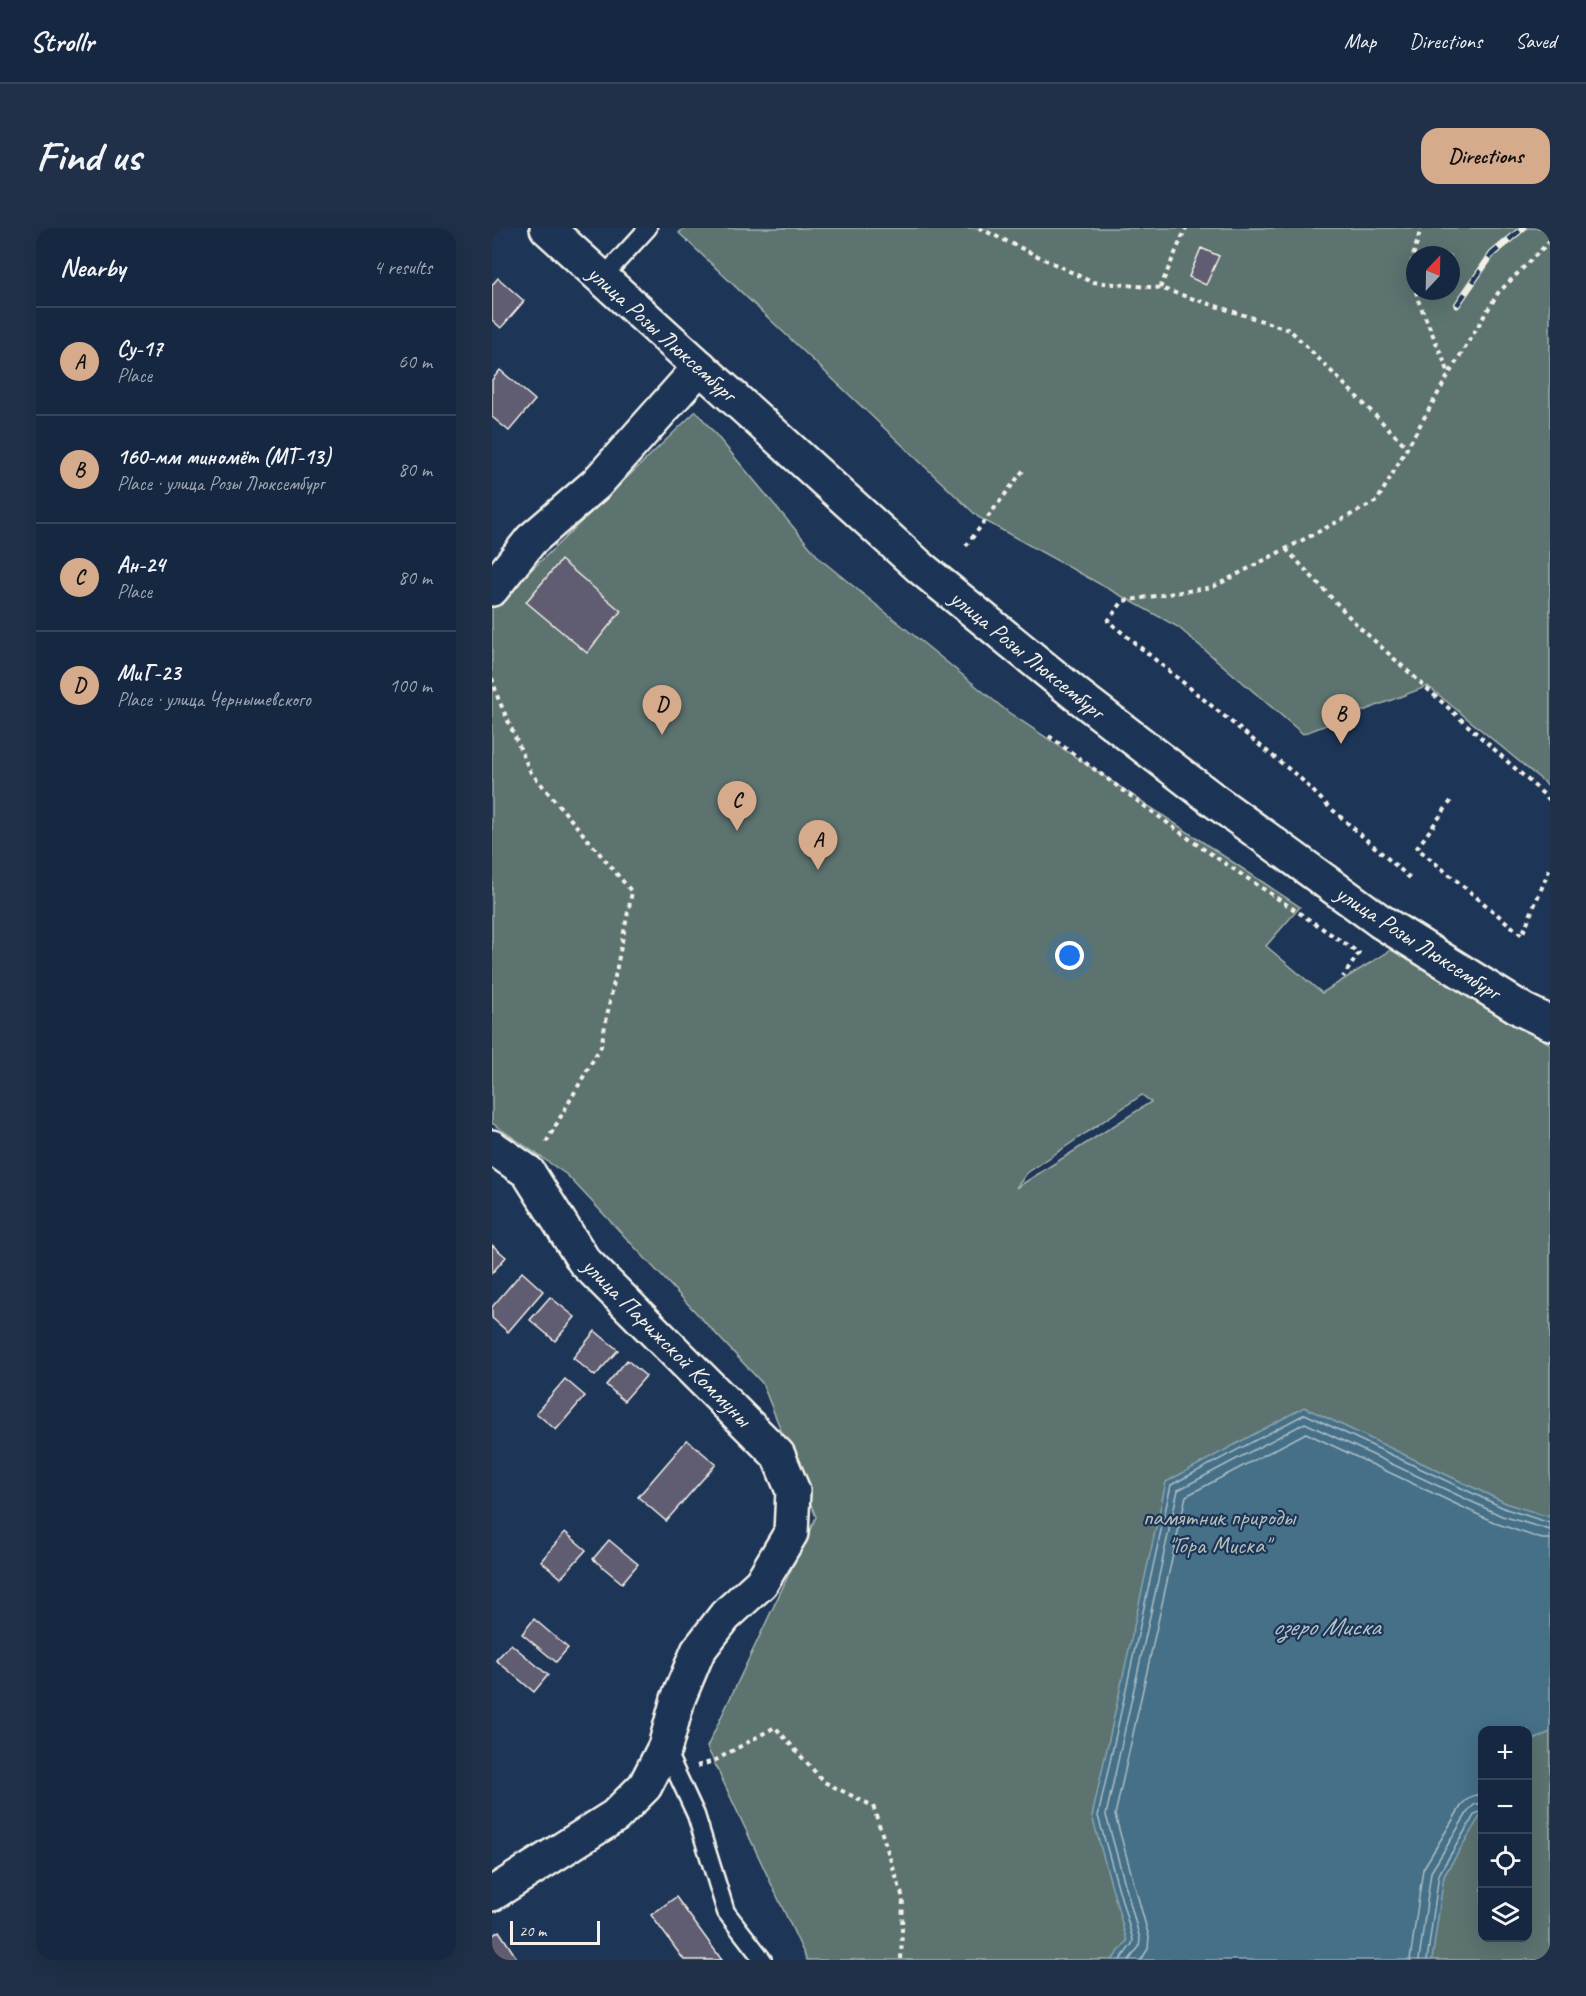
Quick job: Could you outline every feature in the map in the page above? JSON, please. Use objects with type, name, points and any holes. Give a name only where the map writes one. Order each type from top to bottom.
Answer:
[{"type":"street","name":"улица Розы Люксембург","points":[[547,228],[921,568],[1077,695],[1196,787],[1380,921],[1523,1010],[1550,1023]]},
{"type":"street","points":[[492,589],[531,540],[596,484],[700,367]]},
{"type":"street","name":"улица Парижской Коммуны","points":[[492,1147],[528,1172],[584,1261],[778,1455],[793,1491],[791,1533],[761,1583],[725,1616],[698,1651],[678,1699],[671,1760]]},
{"type":"street","points":[[492,1894],[615,1816],[671,1760]]},
{"type":"lane","points":[[603,278],[648,228]]},
{"type":"lane","points":[[671,1760],[696,1815],[726,1912],[763,1960]]},
{"type":"path","points":[[979,228],[1092,282],[1160,288],[1290,330],[1407,447]]},
{"type":"path","points":[[1160,288],[1186,228]]},
{"type":"path","points":[[1416,246],[1421,228]]},
{"type":"path","points":[[1410,878],[1328,806],[1301,778],[1108,621],[1123,601],[1213,588],[1377,501],[1498,293],[1550,241]]},
{"type":"path","points":[[1418,300],[1449,374]]},
{"type":"path","points":[[966,546],[1025,468]]},
{"type":"path","points":[[1286,549],[1357,625],[1550,800]]},
{"type":"path","points":[[492,678],[498,698],[530,771],[632,892],[601,1046],[528,1172]]},
{"type":"path","points":[[1049,735],[1199,846],[1359,953],[1343,977]]},
{"type":"path","points":[[1451,801],[1417,848],[1522,935],[1550,868]]},
{"type":"path","points":[[671,1760],[714,1761],[775,1727],[824,1782],[873,1806],[903,1898],[901,1960]]},
{"type":"green space","points":[[684,228],[1550,228],[1550,787],[1428,686],[1303,734],[1178,627],[978,517],[679,233]]},
{"type":"green space","name":"памятник природы \"Гора Миска\"","points":[[696,411],[820,559],[1008,712],[1300,907],[1266,946],[1322,993],[1394,948],[1550,1044],[1550,1960],[807,1960],[707,1747],[816,1517],[762,1383],[567,1175],[492,1123],[492,608]],"holes":[[[1142,1095],[1151,1102],[1016,1188],[1027,1173]]]},
{"type":"water","name":"озеро Миска","points":[[1304,1407],[1508,1504],[1550,1517],[1550,1732],[1532,1741],[1532,1726],[1478,1726],[1478,1820],[1444,1876],[1432,1960],[1112,1960],[1127,1941],[1092,1816],[1166,1482]]},
{"type":"building","points":[[1201,248],[1219,256],[1206,285],[1189,277]]},
{"type":"building","points":[[498,278],[524,301],[501,328],[492,320],[492,285]]},
{"type":"building","points":[[500,370],[535,400],[509,431],[492,417],[492,380]]},
{"type":"building","points":[[561,560],[621,611],[587,653],[526,602]]},
{"type":"building","points":[[492,1245],[506,1257],[492,1273]]},
{"type":"building","points":[[522,1272],[543,1291],[508,1332],[492,1318],[492,1307]]},
{"type":"building","points":[[550,1297],[575,1317],[555,1341],[530,1320]]},
{"type":"building","points":[[595,1331],[618,1350],[595,1376],[573,1358]]},
{"type":"building","points":[[627,1360],[646,1376],[624,1401],[606,1385]]},
{"type":"building","points":[[565,1379],[585,1396],[556,1430],[536,1413]]},
{"type":"building","points":[[687,1440],[716,1464],[666,1521],[638,1497]]},
{"type":"building","points":[[565,1532],[586,1550],[561,1578],[541,1561]]},
{"type":"building","points":[[609,1540],[638,1564],[622,1583],[593,1559]]},
{"type":"building","points":[[534,1619],[568,1648],[556,1662],[522,1634]]},
{"type":"building","points":[[511,1644],[548,1675],[534,1692],[496,1660]]},
{"type":"building","points":[[676,1897],[722,1960],[684,1960],[651,1915]]},
{"type":"building","points":[[499,1931],[518,1960],[492,1960],[492,1936]]},
{"type":"railway","points":[[1457,305],[1492,254],[1523,228]]},
{"type":"place","name":"МиГ-23","points":[[662,735]]},
{"type":"place","name":"160-мм миномёт (MT-13)","points":[[1341,744]]},
{"type":"place","name":"Ан-24","points":[[737,831]]},
{"type":"place","name":"Су-17","points":[[818,870]]}]
